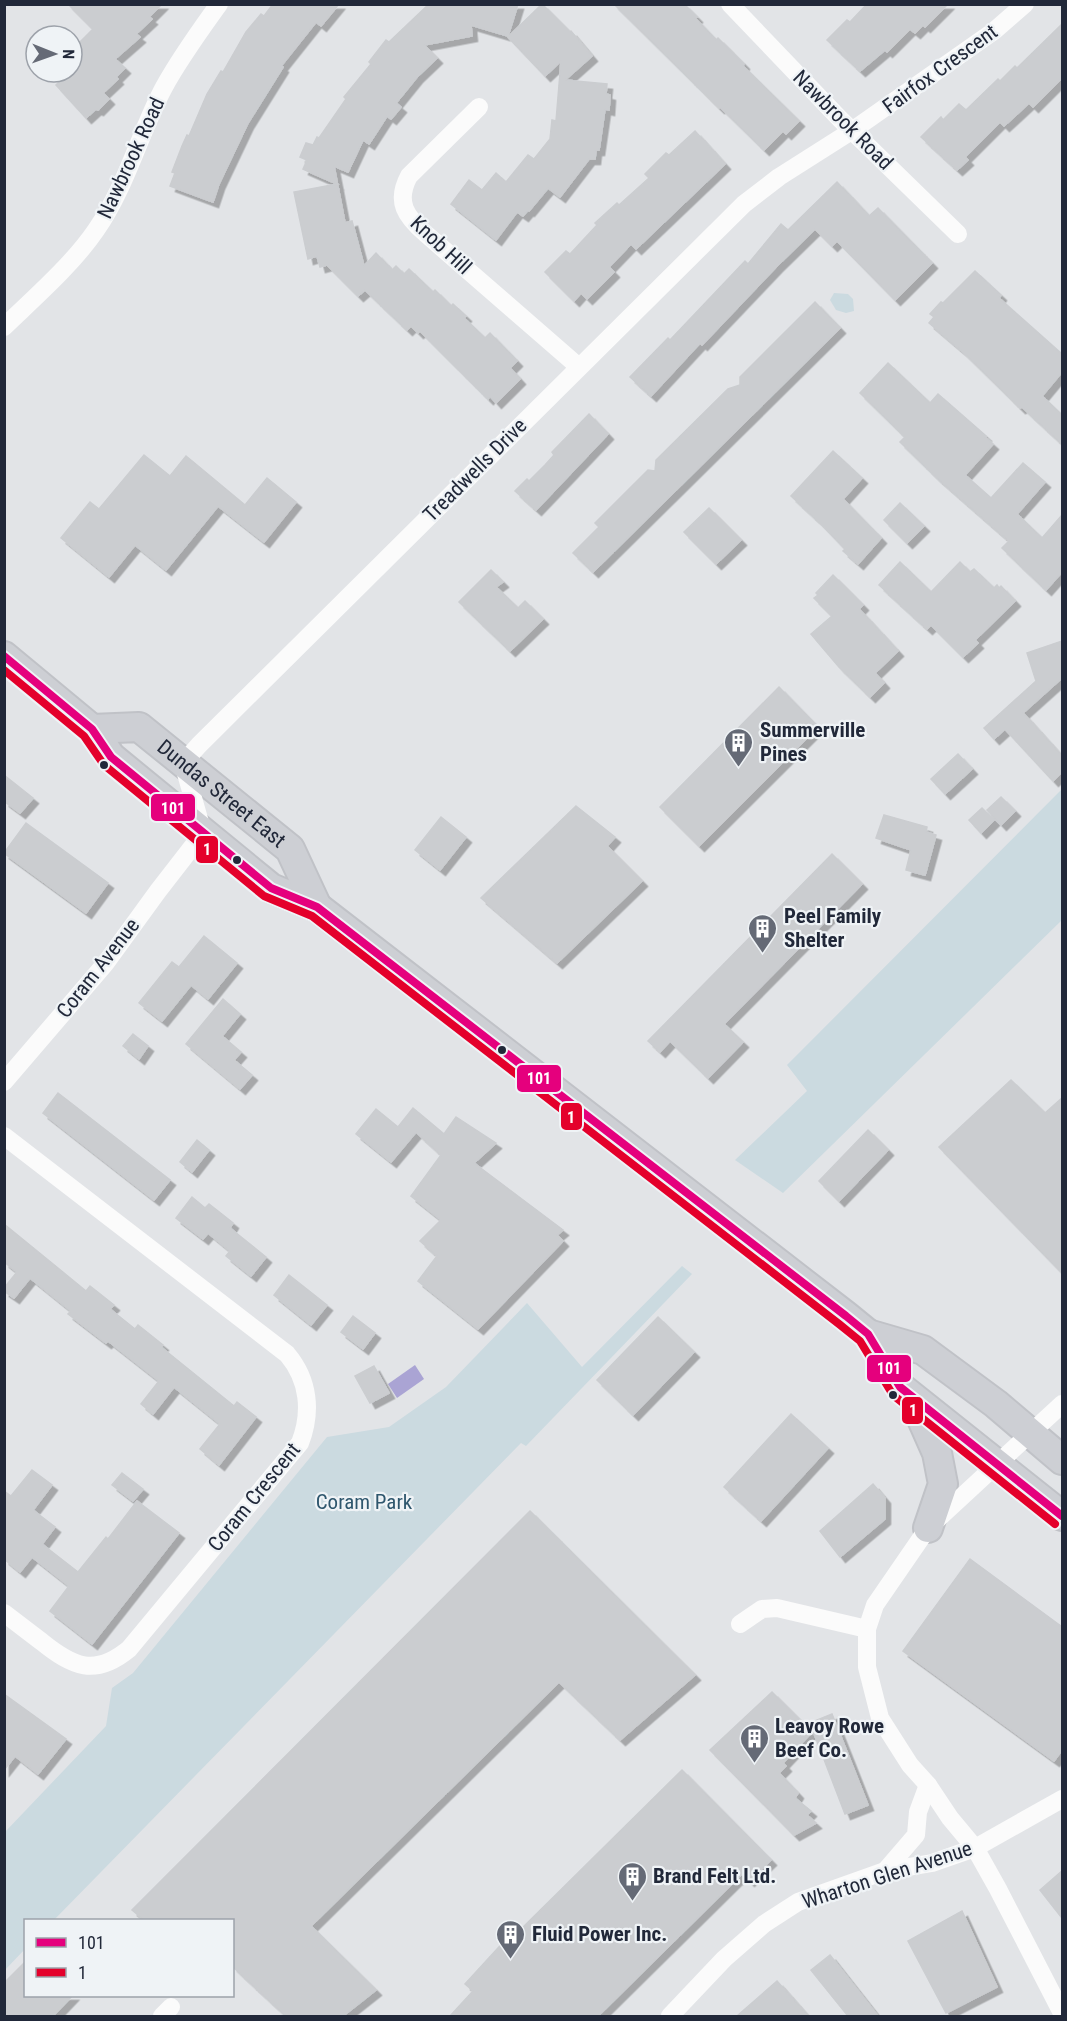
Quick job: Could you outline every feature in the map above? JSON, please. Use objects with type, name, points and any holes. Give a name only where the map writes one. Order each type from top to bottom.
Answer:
[{"type":"main road","name":"Dundas Street East","points":[[4,656],[92,729],[111,757],[196,842],[271,888],[317,907],[867,1334],[900,1387],[1026,1485],[1062,1516]]},
{"type":"main road","name":"Dundas Street East","points":[[92,729],[139,727],[290,849],[317,907]]},
{"type":"main road","name":"Dundas Street East","points":[[867,1334],[923,1350],[996,1404],[1062,1460]]},
{"type":"main road","points":[[912,1396],[938,1453],[943,1484],[928,1528]]},
{"type":"street","name":"Nawbrook Road","points":[[4,327],[55,278],[96,231],[118,193],[163,89],[193,40],[219,4]]},
{"type":"street","name":"Nawbrook Road","points":[[730,4],[958,234]]},
{"type":"street","name":"Fairfox Crescent","points":[[853,130],[994,31],[1025,4]]},
{"type":"street","name":"Knob Hill","points":[[479,107],[409,176],[402,197],[405,211],[426,234],[579,367]]},
{"type":"street","name":"Treadwells Drive","points":[[183,763],[744,204],[779,177],[853,130]]},
{"type":"street","points":[[183,763],[196,842]]},
{"type":"street","name":"Coram Avenue","points":[[4,1082],[105,964],[196,842]]},
{"type":"street","name":"Coram Crescent","points":[[4,1136],[287,1354],[297,1365],[301,1375],[307,1399],[307,1413],[306,1427],[300,1443],[129,1649],[120,1656],[92,1666],[71,1663],[4,1613]]},
{"type":"street","points":[[1062,1404],[928,1528],[875,1605],[867,1629],[867,1667],[880,1718],[909,1766],[928,1785],[950,1818],[975,1848],[1062,2013]]},
{"type":"street","points":[[740,1624],[762,1610],[777,1608],[867,1629]]},
{"type":"street","points":[[885,1871],[916,1835],[918,1812],[928,1785]]},
{"type":"street","name":"Wharton Glen Avenue","points":[[670,2016],[724,1959],[764,1924],[798,1902],[885,1871],[932,1863],[975,1848],[1062,1798]]},
{"type":"green space","points":[[834,293],[848,294],[853,299],[854,311],[846,313],[836,310],[830,300]]},
{"type":"green space","points":[[1062,789],[1062,920],[783,1193],[735,1160],[807,1091],[787,1065]]},
{"type":"green space","name":"Coram Park","points":[[682,1266],[692,1274],[526,1446],[521,1443],[55,1919],[24,1919],[24,1950],[5,1970],[5,1832],[106,1726],[112,1688],[133,1673],[327,1437],[389,1427],[446,1387],[527,1303],[582,1367]]},
{"type":"shaded area","points":[[415,1365],[424,1379],[397,1398],[388,1384]]},
{"type":"building","points":[[68,4],[162,4],[149,17],[152,19],[136,34],[140,37],[115,59],[125,68],[116,77],[118,79],[103,93],[109,99],[86,118],[56,85],[84,84],[84,38],[93,29]]},
{"type":"building","points":[[273,4],[339,4],[321,26],[316,22],[281,66],[283,67],[248,123],[219,184],[213,202],[170,186],[175,173],[172,172],[182,146],[187,135],[189,136],[207,94],[221,71],[223,72],[246,32],[261,14],[264,16]]},
{"type":"building","points":[[429,4],[518,4],[508,36],[471,25],[472,36],[424,45],[437,58],[417,77],[396,103],[401,107],[391,119],[387,116],[369,144],[363,140],[348,172],[334,166],[345,223],[352,221],[364,266],[376,253],[392,270],[396,266],[404,274],[409,269],[433,292],[435,290],[451,306],[453,304],[485,338],[490,333],[517,361],[510,368],[520,379],[496,403],[490,396],[488,399],[420,331],[418,333],[411,326],[407,330],[365,290],[358,296],[327,265],[320,267],[317,256],[308,259],[294,192],[337,184],[303,169],[307,160],[300,157],[306,143],[313,145],[317,137],[319,138],[346,99],[344,97],[371,64],[369,62],[386,40],[389,42]]},
{"type":"building","points":[[542,4],[571,31],[592,56],[565,80],[607,84],[606,94],[610,95],[609,110],[605,109],[599,150],[596,150],[595,159],[589,159],[560,197],[548,188],[523,216],[517,212],[496,240],[451,204],[469,180],[482,190],[496,173],[506,182],[528,155],[534,159],[550,139],[552,120],[556,121],[561,61],[545,76],[508,37]]},
{"type":"building","points":[[614,4],[684,4],[716,40],[718,38],[799,121],[786,134],[783,131],[764,150]]},
{"type":"building","points":[[867,4],[948,4],[925,27],[923,25],[915,33],[910,29],[887,52],[885,50],[860,71],[827,40],[847,20],[850,22]]},
{"type":"building","points":[[1062,24],[1062,78],[1033,107],[1029,103],[1004,126],[1000,122],[965,157],[968,160],[957,170],[921,137],[941,117],[943,120],[959,104],[966,110],[998,79],[1000,81],[1015,66],[1017,68]]},
{"type":"building","points":[[695,131],[725,164],[636,249],[631,244],[609,267],[614,272],[587,299],[581,293],[574,301],[545,272],[566,251],[570,254],[597,225],[595,223],[649,178],[645,174],[666,153],[669,155]]},
{"type":"building","points":[[837,182],[869,216],[878,208],[932,263],[895,300],[837,241],[832,246],[815,229],[702,345],[700,343],[651,396],[630,377],[668,338],[670,340],[745,261],[748,264],[781,224],[788,230]]},
{"type":"building","points":[[975,271],[1001,295],[999,298],[1062,354],[1062,372],[1042,396],[1062,415],[1062,444],[929,323],[934,317],[930,314]]},
{"type":"building","points":[[815,302],[840,328],[593,572],[573,553],[599,527],[595,523],[648,470],[655,471],[656,460],[728,389],[740,385],[740,377]]},
{"type":"building","points":[[888,363],[930,403],[938,394],[993,444],[965,475],[991,498],[1023,463],[1045,482],[1017,514],[1042,538],[1062,515],[1062,572],[1046,590],[1002,548],[1009,541],[900,442],[905,437],[860,393]]},
{"type":"building","points":[[589,414],[608,434],[536,510],[515,491],[545,465],[554,455],[552,452]]},
{"type":"building","points":[[833,451],[862,478],[843,499],[881,538],[858,564],[791,496]]},
{"type":"building","points":[[144,455],[170,476],[186,456],[245,505],[267,478],[296,502],[264,542],[218,506],[166,570],[135,545],[109,577],[61,538],[90,502],[99,509]]},
{"type":"building","points":[[900,503],[924,526],[907,543],[884,520]]},
{"type":"building","points":[[709,508],[741,540],[716,564],[684,532]]},
{"type":"building","points":[[900,562],[931,592],[960,562],[970,572],[974,569],[994,588],[997,585],[999,588],[1001,586],[1015,601],[975,640],[978,643],[963,657],[931,625],[927,629],[879,585]]},
{"type":"building","points":[[491,570],[503,582],[496,587],[518,608],[525,601],[543,619],[510,651],[459,602]]},
{"type":"building","points":[[833,575],[863,605],[859,609],[898,651],[875,673],[884,683],[870,697],[839,667],[811,634],[832,616],[814,598]]},
{"type":"building","points":[[1062,641],[1062,678],[1023,713],[1062,756],[1062,772],[1053,781],[1005,729],[994,739],[984,728],[1036,681],[1027,653]]},
{"type":"building","name":"Summerville Pines","points":[[779,687],[818,727],[699,846],[660,807]]},
{"type":"building","points":[[958,754],[972,769],[945,794],[931,779]]},
{"type":"building","points":[[4,775],[33,798],[20,813],[4,801]]},
{"type":"building","points":[[1001,797],[1015,811],[1001,825],[987,810]]},
{"type":"building","points":[[576,806],[615,837],[607,846],[642,881],[557,963],[481,898]]},
{"type":"building","points":[[982,808],[994,820],[981,833],[969,820]]},
{"type":"building","points":[[884,815],[927,827],[926,832],[936,835],[925,875],[906,870],[911,850],[876,838]]},
{"type":"building","points":[[441,817],[466,837],[440,870],[415,850]]},
{"type":"building","points":[[26,823],[108,883],[86,913],[4,853]]},
{"type":"building","name":"Peel Family Shelter","points":[[832,854],[862,884],[724,1024],[743,1042],[708,1078],[670,1041],[660,1052],[648,1041]]},
{"type":"building","points":[[204,936],[237,963],[208,999],[191,985],[162,1021],[139,1003],[172,962],[179,967]]},
{"type":"building","points":[[223,999],[240,1014],[222,1036],[241,1052],[234,1060],[252,1075],[240,1089],[186,1044]]},
{"type":"building","points":[[133,1034],[148,1046],[139,1059],[123,1046]]},
{"type":"building","points":[[1011,1080],[1045,1113],[1062,1098],[1062,1273],[939,1147]]},
{"type":"building","points":[[58,1093],[170,1180],[154,1200],[43,1113]]},
{"type":"building","points":[[413,1108],[444,1134],[456,1117],[496,1143],[474,1163],[563,1230],[557,1235],[563,1241],[478,1329],[418,1281],[437,1256],[420,1241],[441,1220],[411,1196],[441,1155],[416,1132],[391,1162],[356,1134],[376,1109],[398,1127]]},
{"type":"building","points":[[868,1130],[888,1150],[839,1201],[819,1181]]},
{"type":"building","points":[[197,1140],[209,1150],[192,1172],[180,1162]]},
{"type":"building","points":[[192,1197],[205,1208],[209,1204],[233,1223],[230,1228],[266,1257],[251,1276],[226,1256],[230,1251],[208,1233],[203,1239],[176,1218]]},
{"type":"building","points":[[4,1224],[86,1291],[90,1286],[114,1305],[110,1309],[135,1329],[138,1325],[163,1345],[161,1347],[234,1406],[237,1402],[256,1417],[219,1465],[200,1449],[220,1424],[174,1387],[153,1414],[141,1404],[159,1381],[108,1341],[106,1343],[68,1314],[71,1311],[30,1278],[14,1298],[4,1291],[17,1272],[4,1262]]},
{"type":"building","points":[[289,1275],[327,1305],[311,1325],[274,1295]]},
{"type":"building","points":[[353,1316],[375,1333],[363,1349],[341,1332]]},
{"type":"building","points":[[658,1317],[694,1352],[633,1415],[597,1380]]},
{"type":"building","points":[[374,1366],[389,1393],[370,1403],[355,1376]]},
{"type":"building","points":[[791,1414],[828,1448],[761,1521],[724,1487]]},
{"type":"building","points":[[32,1470],[52,1485],[33,1510],[55,1527],[42,1544],[78,1572],[106,1537],[108,1539],[137,1501],[179,1533],[92,1644],[50,1611],[69,1586],[32,1557],[20,1572],[4,1559],[4,1491],[11,1496]]},
{"type":"building","points":[[122,1473],[143,1489],[133,1501],[112,1485]]},
{"type":"building","points":[[873,1484],[885,1498],[885,1519],[840,1557],[820,1531]]},
{"type":"building","points":[[530,1511],[695,1675],[620,1740],[559,1682],[311,1926],[376,1990],[343,2016],[286,2016],[234,1968],[234,1919],[143,1919],[132,1910]]},
{"type":"building","points":[[970,1559],[1062,1627],[1062,1750],[1054,1761],[903,1651]]},
{"type":"building","name":"Leavoy Rowe Beef Co.","points":[[772,1692],[812,1732],[783,1763],[786,1766],[779,1773],[798,1793],[795,1798],[811,1811],[807,1815],[816,1823],[794,1835],[710,1750]]},
{"type":"building","points":[[4,1694],[66,1739],[38,1774],[15,1756],[4,1770]]},
{"type":"building","points":[[832,1714],[868,1805],[845,1814],[810,1723]]},
{"type":"building","name":"Brand Felt Ltd.","points":[[682,1770],[771,1860],[749,1881],[742,1874],[598,2016],[450,2016],[473,1991],[465,1984],[509,1936],[512,1938]]},
{"type":"building","points":[[1062,1871],[1062,1918],[1040,1890]]},
{"type":"building","points":[[962,1911],[997,1987],[946,2013],[908,1941]]},
{"type":"building","points":[[830,1955],[878,2016],[848,2016],[811,1970]]},
{"type":"building","points":[[24,1963],[24,1997],[71,1997],[53,2016],[4,2016],[4,1983]]},
{"type":"building","points":[[777,1981],[808,2016],[737,2016]]},
{"type":"transit line","name":"101","points":[[4,656],[92,729],[111,757],[271,888],[317,907],[846,1316],[868,1334],[900,1387],[1062,1516]]},
{"type":"transit line","name":"1","points":[[4,670],[84,736],[104,765],[264,896],[312,916],[860,1341],[893,1395],[1055,1524]]},
{"type":"place","name":"Summerville Pines","points":[[739,768]]},
{"type":"place","name":"Peel Family Shelter","points":[[763,954]]},
{"type":"place","name":"Leavoy Rowe Beef Co.","points":[[754,1764]]},
{"type":"place","name":"Brand Felt Ltd.","points":[[632,1902]]},
{"type":"place","name":"Fluid Power Inc.","points":[[511,1960]]}]
